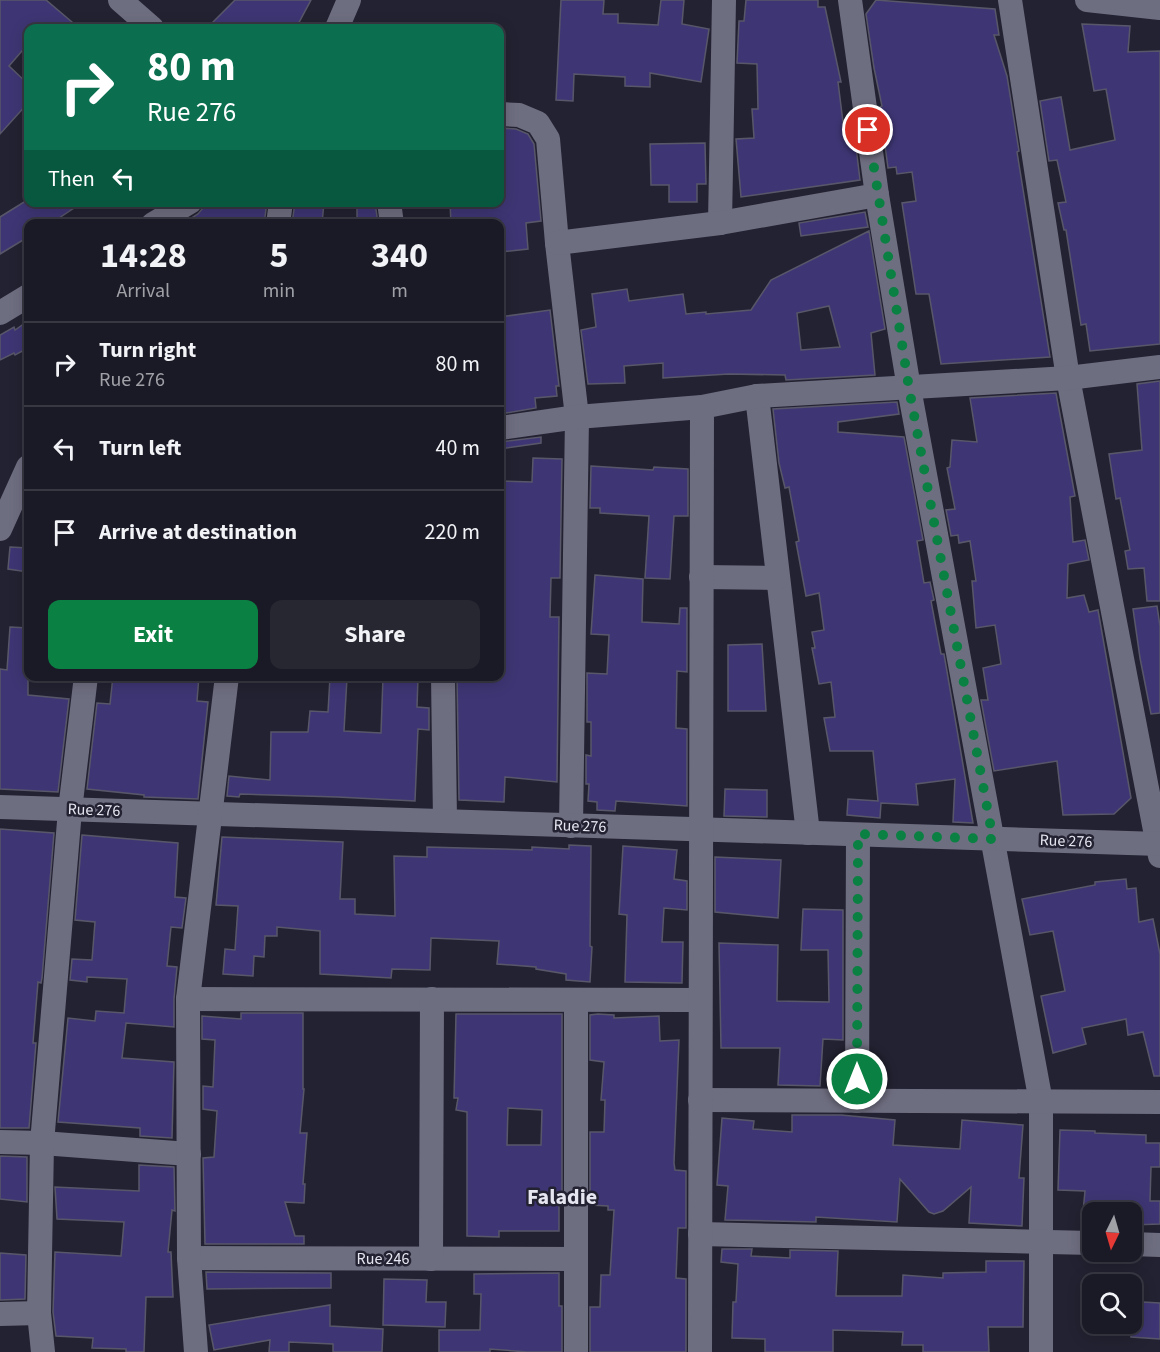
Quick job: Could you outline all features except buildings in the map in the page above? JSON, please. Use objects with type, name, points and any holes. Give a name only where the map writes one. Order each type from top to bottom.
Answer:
[{"type":"street","points":[[120,0],[147,24]]},
{"type":"street","points":[[339,24],[349,0]]},
{"type":"street","points":[[720,223],[724,0]]},
{"type":"street","points":[[850,0],[877,195],[909,388],[1041,1102],[1041,1352]]},
{"type":"street","points":[[1010,0],[1068,378],[1159,848]]},
{"type":"street","points":[[1087,0],[1160,8]]},
{"type":"street","points":[[504,114],[519,115],[538,123],[548,139],[557,243],[577,417],[571,826]]},
{"type":"street","points":[[557,243],[720,223],[877,195]]},
{"type":"street","points":[[161,219],[182,207]]},
{"type":"street","points":[[0,313],[24,298]]},
{"type":"street","points":[[504,427],[577,417],[702,407],[758,396],[1068,378],[1160,367]]},
{"type":"street","points":[[758,396],[777,578],[808,833]]},
{"type":"street","points":[[700,1352],[702,407]]},
{"type":"street","points":[[0,529],[24,476]]},
{"type":"street","points":[[701,577],[777,578]]},
{"type":"street","points":[[43,1352],[39,1313],[42,1143],[70,810],[85,681]]},
{"type":"street","points":[[196,1352],[189,1258],[188,999],[226,681]]},
{"type":"street","points":[[444,681],[445,822]]},
{"type":"street","name":"Rue 276","points":[[0,807],[858,834],[1159,848]]},
{"type":"street","points":[[857,1101],[858,834]]},
{"type":"street","points":[[188,999],[700,1000]]},
{"type":"street","points":[[431,1259],[432,999]]},
{"type":"street","points":[[576,1000],[576,1352]]},
{"type":"street","points":[[700,1100],[1160,1102]]},
{"type":"street","points":[[0,1142],[189,1154]]},
{"type":"street","points":[[700,1234],[1082,1243]]},
{"type":"street","points":[[1142,1244],[1160,1245]]},
{"type":"street","name":"Rue 246","points":[[189,1258],[576,1260]]},
{"type":"street","points":[[0,1314],[39,1313]]},
{"type":"district","name":"Faladie","points":[[562,1197]]},
{"type":"route","points":[[857,1079],[858,834],[993,839],[909,388],[868,130]]}]
